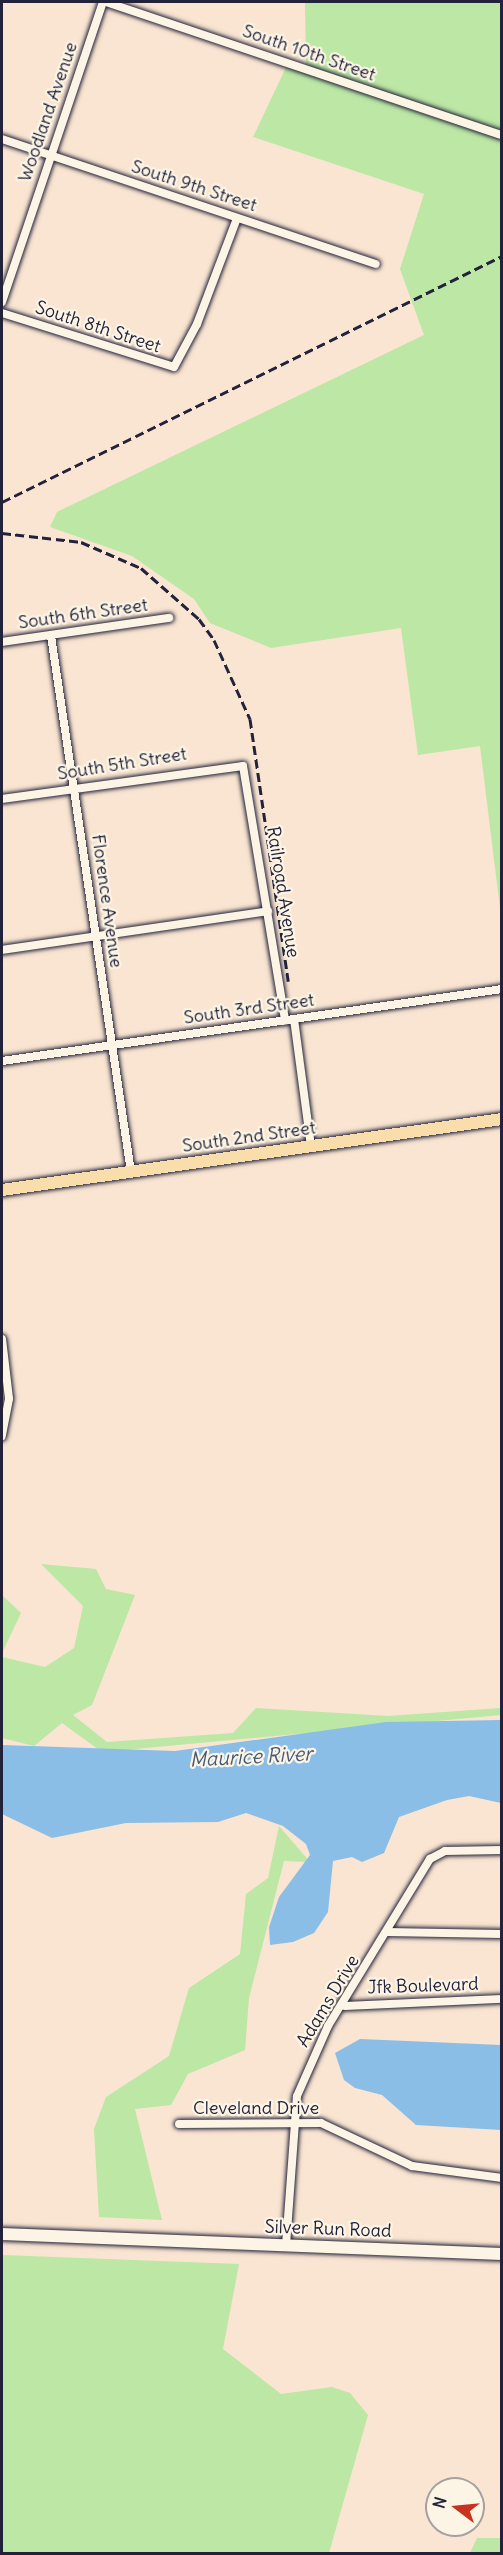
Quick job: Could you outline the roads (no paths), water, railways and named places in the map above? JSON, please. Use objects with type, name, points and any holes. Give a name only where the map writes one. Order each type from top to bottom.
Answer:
[{"type":"main road","name":"South 2nd Street","points":[[2,1190],[501,1119]]},
{"type":"main road","name":"Silver Run Road","points":[[2,2234],[501,2254]]},
{"type":"street","name":"South 10th Street","points":[[105,2],[501,135]]},
{"type":"street","name":"Woodland Avenue","points":[[2,302],[105,2]]},
{"type":"street","name":"South 9th Street","points":[[2,139],[376,264]]},
{"type":"street","name":"South 8th Street","points":[[2,313],[170,367],[183,354],[197,324],[237,218]]},
{"type":"street","name":"South 6th Street","points":[[2,642],[169,618]]},
{"type":"street","name":"Florence Avenue","points":[[51,636],[131,1172]]},
{"type":"street","name":"South 5th Street","points":[[2,799],[238,764],[246,770]]},
{"type":"street","name":"Railroad Avenue","points":[[246,770],[268,911],[290,1020],[311,1146]]},
{"type":"street","points":[[2,950],[268,911]]},
{"type":"street","name":"South 3rd Street","points":[[2,1061],[501,989]]},
{"type":"street","points":[[2,1339],[9,1399],[2,1436]]},
{"type":"street","name":"Adams Drive","points":[[286,2245],[294,2123],[302,2080],[328,2026],[345,2006],[430,1859],[445,1851],[501,1850]]},
{"type":"street","points":[[387,1932],[501,1934]]},
{"type":"street","name":"Jfk Boulevard","points":[[345,2006],[501,1999]]},
{"type":"street","name":"Cleveland Drive","points":[[179,2124],[294,2123],[335,2126],[412,2166],[501,2178]]},
{"type":"water","name":"Maurice River","points":[[501,1720],[501,1803],[469,1796],[447,1800],[399,1817],[384,1853],[362,1862],[352,1857],[333,1861],[328,1912],[314,1933],[293,1942],[270,1945],[269,1927],[279,1897],[310,1855],[306,1844],[283,1826],[246,1813],[218,1822],[126,1823],[52,1838],[2,1814],[2,1745],[175,1751],[386,1722]]},
{"type":"water","points":[[360,2039],[501,2045],[501,2130],[416,2125],[382,2095],[355,2088],[344,2080],[335,2053]]},
{"type":"railway","points":[[2,502],[502,256]]},
{"type":"railway","points":[[2,533],[81,542],[141,568],[199,619],[214,640],[250,719],[288,981]]}]
